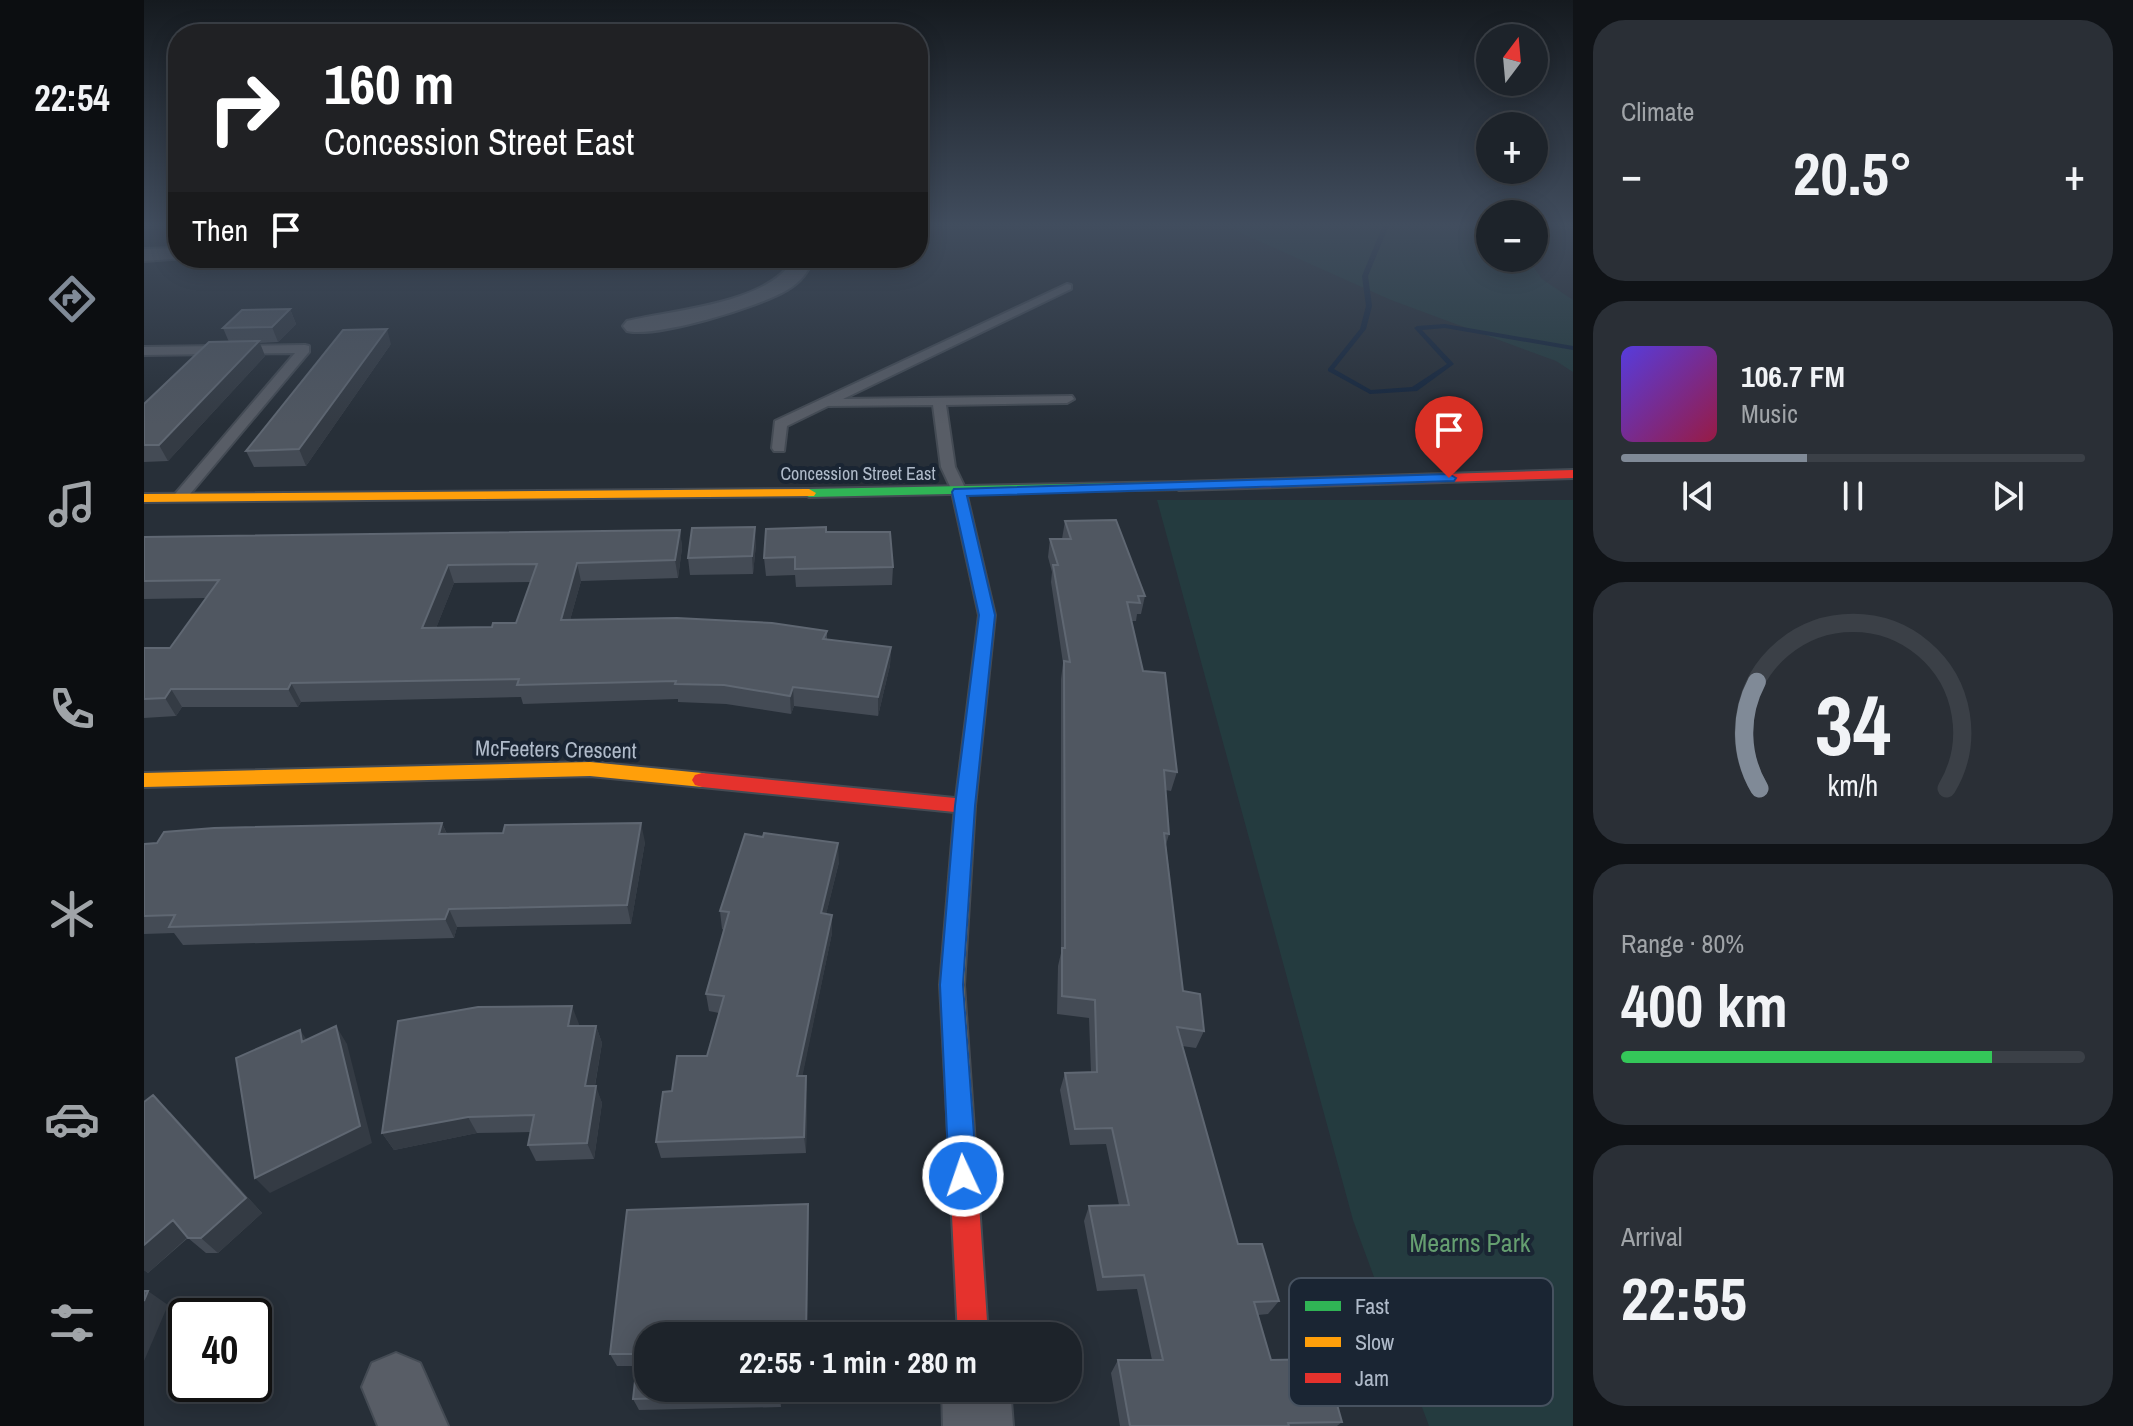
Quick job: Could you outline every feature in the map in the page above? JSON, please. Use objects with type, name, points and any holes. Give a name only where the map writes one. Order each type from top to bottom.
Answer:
[{"type":"street","points":[[635,326],[678,320],[762,292]]},
{"type":"street","name":"Concession Street East","points":[[144,498],[959,492],[1573,474]]},
{"type":"street","points":[[959,492],[987,615],[965,806],[952,985],[972,1322]]},
{"type":"street","name":"McFeeters Crescent","points":[[144,780],[590,769],[965,806]]},
{"type":"street","points":[[977,1402],[978,1426]]},
{"type":"lane","points":[[779,448],[780,424],[1057,292]]},
{"type":"lane","points":[[144,351],[305,349],[180,497]]},
{"type":"lane","points":[[823,403],[1067,399]]},
{"type":"lane","points":[[939,401],[948,467],[959,492]]},
{"type":"green space","points":[[1372,292],[1561,292],[1573,300],[1573,372],[1556,361]]},
{"type":"green space","name":"Mearns Park","points":[[1157,500],[1573,500],[1573,1426],[1429,1426],[1422,1406],[1553,1406],[1553,1278],[1374,1278],[1353,1220]]},
{"type":"building","points":[[290,309],[272,327],[223,328],[242,310]]},
{"type":"building","points":[[387,329],[299,449],[246,451],[343,330]]},
{"type":"building","points":[[259,341],[159,445],[144,445],[144,404],[209,342]]},
{"type":"building","points":[[1116,520],[1145,596],[1138,596],[1140,603],[1127,602],[1143,671],[1165,673],[1177,772],[1164,770],[1169,834],[1164,833],[1183,991],[1200,994],[1204,1031],[1177,1027],[1238,1244],[1262,1244],[1279,1301],[1254,1302],[1271,1360],[1289,1360],[1289,1406],[1337,1406],[1342,1422],[1288,1423],[1289,1426],[1130,1426],[1118,1360],[1163,1360],[1144,1275],[1103,1277],[1089,1206],[1129,1205],[1112,1128],[1075,1129],[1065,1073],[1097,1072],[1095,1000],[1062,996],[1062,948],[1065,948],[1064,661],[1070,662],[1053,565],[1058,565],[1050,539],[1071,539],[1065,521]]},
{"type":"building","points":[[755,527],[752,556],[688,558],[692,528]]},
{"type":"building","points":[[826,527],[826,532],[890,532],[893,567],[795,569],[795,557],[764,558],[766,529]]},
{"type":"building","points":[[680,530],[675,560],[577,563],[561,620],[677,618],[772,623],[827,631],[823,639],[891,647],[878,697],[793,687],[790,696],[724,685],[675,684],[676,681],[517,685],[519,679],[291,683],[288,689],[171,689],[165,698],[144,699],[144,648],[170,648],[219,580],[144,581],[144,537]],"holes":[[[537,564],[516,623],[493,623],[492,627],[422,628],[448,565]]]},
{"type":"building","points":[[442,823],[439,834],[503,833],[505,825],[641,823],[627,905],[449,909],[445,919],[169,927],[175,915],[144,916],[144,844],[157,843],[164,832]]},
{"type":"building","points":[[764,833],[838,843],[821,913],[832,915],[797,1076],[806,1076],[804,1137],[656,1142],[663,1092],[672,1091],[677,1056],[707,1056],[724,996],[706,994],[729,912],[720,911],[745,834],[763,837]]},
{"type":"building","points":[[572,1006],[568,1026],[596,1026],[585,1086],[596,1086],[587,1143],[528,1145],[534,1115],[468,1117],[382,1133],[398,1021],[478,1007]]},
{"type":"building","points":[[336,1026],[360,1126],[255,1178],[236,1058],[300,1030],[302,1042]]},
{"type":"building","points":[[153,1095],[246,1198],[201,1238],[188,1238],[173,1220],[144,1245],[144,1102]]},
{"type":"building","points":[[808,1204],[806,1322],[634,1322],[634,1354],[610,1354],[627,1210]]},
{"type":"waterway","points":[[1367,292],[1369,306],[1363,329],[1330,370],[1370,392],[1414,389],[1451,364],[1417,328],[1445,326],[1573,348]]},
{"type":"traffic: fast","points":[[809,493],[1179,486]]},
{"type":"traffic: slow","points":[[959,492],[987,615],[965,806],[952,985],[960,1115]]},
{"type":"traffic: slow","points":[[144,498],[809,493]]},
{"type":"traffic: slow","points":[[144,780],[590,769],[702,780]]},
{"type":"traffic: jam","points":[[1179,486],[1573,474]]},
{"type":"traffic: jam","points":[[702,780],[965,806]]},
{"type":"traffic: jam","points":[[960,1115],[972,1322]]},
{"type":"route","points":[[963,1176],[952,985],[965,806],[987,615],[959,492],[1449,478]]}]
